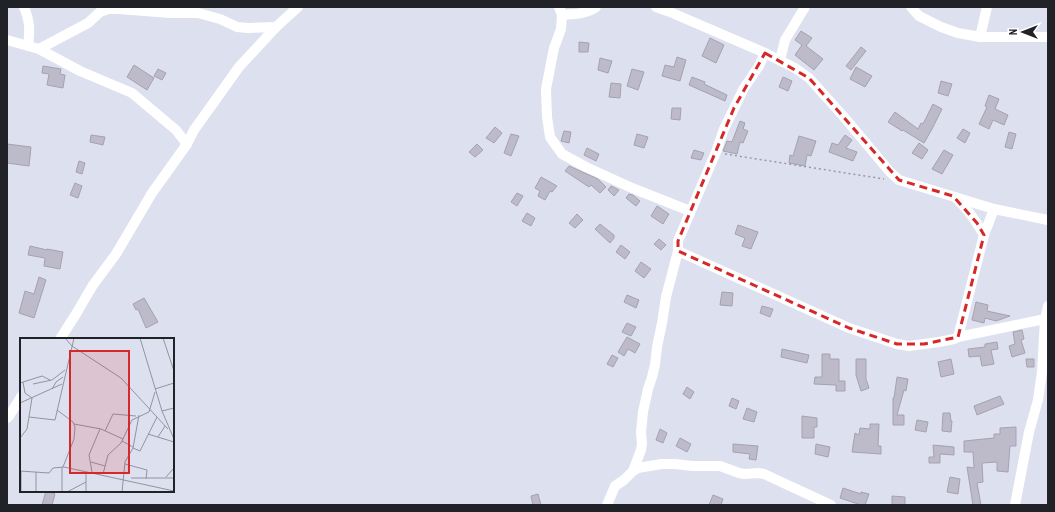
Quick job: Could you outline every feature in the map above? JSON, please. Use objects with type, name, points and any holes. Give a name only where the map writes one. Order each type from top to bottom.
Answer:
[{"type":"street","points":[[24,7],[29,19],[30,34],[28,46]]},
{"type":"street","points":[[61,338],[93,285],[116,254],[152,193],[187,144],[194,130],[239,67],[276,27],[298,7]]},
{"type":"street","points":[[596,7],[592,10],[579,13],[560,11],[561,29],[554,48],[546,89],[547,117],[550,137],[562,154],[586,167],[632,188],[690,211]]},
{"type":"street","points":[[656,7],[765,53],[795,68],[809,78],[890,172],[899,180],[994,208],[1048,220]]},
{"type":"street","points":[[780,60],[785,40],[805,7]]},
{"type":"street","points":[[911,7],[919,16],[941,27],[958,33],[980,36],[1048,37]]},
{"type":"street","points":[[980,36],[987,7]]},
{"type":"street","points":[[39,49],[88,23],[100,12],[108,9],[119,8],[170,13],[198,13],[220,19],[237,27],[276,27]]},
{"type":"street","points":[[7,40],[39,49],[80,71],[132,93],[176,130],[187,144]]},
{"type":"street","points":[[633,471],[641,450],[641,432],[645,404],[655,365],[656,347],[666,297],[678,251],[678,241],[716,152],[724,129],[744,88],[759,66],[765,53]]},
{"type":"street","points":[[953,196],[977,222],[984,235]]},
{"type":"street","points":[[958,336],[984,235],[994,208]]},
{"type":"street","points":[[678,251],[849,328],[897,344],[909,346],[932,343],[954,339],[958,336],[1045,319]]},
{"type":"street","points":[[1015,505],[1029,432],[1045,372],[1045,319],[1048,306]]},
{"type":"street","points":[[8,416],[20,398]]},
{"type":"street","points":[[608,505],[615,486],[633,471],[638,468],[661,464],[720,466],[739,473],[764,474],[831,505]]},
{"type":"path","points":[[716,152],[887,180],[899,180]]},
{"type":"highlighted area","points":[[765,53],[809,78],[899,180],[953,196],[977,223],[984,235],[958,337],[924,344],[897,344],[849,328],[678,251],[678,241],[734,108]]},
{"type":"building","points":[[801,31],[812,38],[806,46],[823,59],[814,70],[795,55],[802,45],[795,40]]},
{"type":"building","points":[[710,38],[724,45],[716,63],[702,56]]},
{"type":"building","points":[[579,42],[589,43],[588,52],[579,52]]},
{"type":"building","points":[[861,47],[866,51],[851,70],[846,66]]},
{"type":"building","points":[[677,57],[686,60],[680,81],[662,76],[665,65],[674,67]]},
{"type":"building","points":[[600,58],[612,61],[608,73],[598,70]]},
{"type":"building","points":[[134,65],[154,78],[147,90],[127,77]]},
{"type":"building","points":[[43,66],[61,69],[60,74],[65,75],[63,88],[47,85],[49,74],[42,73]]},
{"type":"building","points":[[856,67],[872,76],[865,87],[850,79]]},
{"type":"building","points":[[158,69],[166,73],[162,80],[154,76]]},
{"type":"building","points":[[632,69],[644,72],[638,90],[627,86]]},
{"type":"building","points":[[692,77],[705,82],[704,84],[727,95],[725,101],[689,85]]},
{"type":"building","points":[[783,77],[792,81],[788,91],[779,87]]},
{"type":"building","points":[[941,81],[952,84],[948,96],[938,93]]},
{"type":"building","points":[[611,83],[621,84],[620,98],[609,97]]},
{"type":"building","points":[[989,95],[999,99],[995,109],[1008,115],[1004,125],[993,120],[989,129],[979,124],[987,107],[985,106]]},
{"type":"building","points":[[933,104],[942,109],[924,143],[888,122],[895,112],[918,129],[921,123],[923,124]]},
{"type":"building","points":[[672,108],[681,108],[680,120],[671,119]]},
{"type":"building","points":[[740,121],[745,123],[743,129],[748,131],[743,143],[740,142],[737,154],[723,151],[727,141],[732,142]]},
{"type":"building","points":[[495,127],[502,133],[494,143],[486,138]]},
{"type":"building","points":[[963,129],[970,133],[965,143],[957,138]]},
{"type":"building","points":[[564,131],[571,132],[569,143],[561,141]]},
{"type":"building","points":[[1009,132],[1016,134],[1012,149],[1005,147]]},
{"type":"building","points":[[511,134],[519,136],[511,156],[504,153]]},
{"type":"building","points":[[637,134],[648,137],[644,148],[634,145]]},
{"type":"building","points":[[91,135],[105,137],[103,145],[90,142]]},
{"type":"building","points":[[845,135],[852,140],[846,148],[857,152],[853,161],[829,152],[832,143],[838,145]]},
{"type":"building","points":[[799,136],[816,141],[811,156],[807,155],[805,166],[789,163],[790,155],[793,156]]},
{"type":"building","points":[[919,143],[928,150],[922,159],[912,153]]},
{"type":"building","points":[[7,144],[31,147],[29,166],[7,163]]},
{"type":"building","points":[[477,144],[483,150],[475,157],[469,152]]},
{"type":"building","points":[[587,148],[599,154],[596,161],[584,155]]},
{"type":"building","points":[[694,150],[704,153],[701,160],[691,158]]},
{"type":"building","points":[[944,150],[953,155],[942,174],[932,169]]},
{"type":"building","points":[[79,161],[85,163],[82,174],[76,172]]},
{"type":"building","points":[[569,166],[598,179],[606,187],[600,193],[591,185],[589,187],[565,171]]},
{"type":"building","points":[[541,177],[557,186],[552,192],[550,191],[545,200],[538,196],[540,191],[535,188]]},
{"type":"building","points":[[75,183],[82,186],[78,198],[70,195]]},
{"type":"building","points":[[611,186],[619,190],[614,196],[608,190]]},
{"type":"building","points":[[517,193],[523,196],[517,206],[511,202]]},
{"type":"building","points":[[629,194],[633,195],[640,201],[636,206],[626,198]]},
{"type":"building","points":[[657,206],[669,214],[663,224],[651,216]]},
{"type":"building","points":[[527,213],[535,218],[531,226],[522,221]]},
{"type":"building","points":[[577,214],[583,220],[575,228],[569,223]]},
{"type":"building","points":[[600,224],[614,235],[614,238],[610,243],[595,229]]},
{"type":"building","points":[[738,225],[758,232],[751,249],[742,246],[745,238],[735,234]]},
{"type":"building","points":[[659,239],[666,245],[661,250],[654,244]]},
{"type":"building","points":[[621,245],[630,252],[625,259],[616,252]]},
{"type":"building","points":[[30,246],[63,252],[60,269],[44,266],[45,258],[28,255]]},
{"type":"building","points":[[641,262],[651,269],[644,278],[635,271]]},
{"type":"building","points":[[39,277],[46,280],[34,318],[19,313],[25,291],[34,294]]},
{"type":"building","points":[[722,292],[733,293],[732,306],[720,305]]},
{"type":"building","points":[[627,295],[639,300],[636,308],[624,302]]},
{"type":"building","points":[[144,298],[158,322],[146,328],[138,309],[136,310],[133,304]]},
{"type":"building","points":[[976,302],[988,305],[987,311],[1010,316],[996,321],[985,318],[984,323],[972,320]]},
{"type":"building","points":[[762,306],[773,309],[770,317],[760,313]]},
{"type":"building","points":[[627,323],[636,327],[631,336],[622,332]]},
{"type":"building","points":[[1022,330],[1024,339],[1021,340],[1025,353],[1012,357],[1009,346],[1015,344],[1013,332]]},
{"type":"building","points":[[627,337],[640,344],[635,353],[628,349],[624,356],[618,352]]},
{"type":"building","points":[[997,342],[998,349],[991,350],[994,364],[982,366],[980,356],[969,357],[968,349],[985,347],[985,344]]},
{"type":"building","points":[[782,349],[809,355],[807,363],[781,357]]},
{"type":"building","points":[[822,354],[830,354],[830,359],[839,359],[839,381],[845,381],[845,391],[836,391],[836,385],[814,384],[815,377],[822,377]]},
{"type":"building","points":[[612,355],[618,358],[613,367],[607,364]]},
{"type":"building","points":[[856,359],[866,359],[866,379],[869,388],[861,391],[856,375]]},
{"type":"building","points":[[951,359],[954,374],[941,377],[938,362]]},
{"type":"building","points":[[1026,359],[1034,359],[1034,367],[1027,367]]},
{"type":"building","points":[[897,377],[908,379],[906,391],[904,390],[897,415],[904,415],[904,425],[893,425],[893,398]]},
{"type":"building","points":[[687,387],[694,392],[690,399],[683,394]]},
{"type":"building","points":[[1000,396],[1004,404],[977,415],[974,406]]},
{"type":"building","points":[[732,398],[739,401],[736,409],[729,406]]},
{"type":"building","points":[[747,408],[757,412],[754,422],[743,419]]},
{"type":"building","points":[[943,413],[950,413],[952,421],[951,432],[942,431]]},
{"type":"building","points":[[802,416],[817,418],[817,427],[814,427],[814,438],[802,438]]},
{"type":"building","points":[[917,420],[928,422],[926,432],[915,430]]},
{"type":"building","points":[[870,424],[879,424],[878,446],[881,446],[881,454],[852,452],[855,433],[859,435],[860,428],[870,429]]},
{"type":"building","points":[[1016,427],[1016,446],[1010,446],[1008,472],[997,471],[997,462],[982,463],[983,482],[977,483],[981,505],[973,505],[967,467],[974,468],[973,452],[964,452],[964,441],[994,438],[994,434],[1000,434],[1000,428]]},
{"type":"building","points":[[660,429],[667,433],[663,443],[656,440]]},
{"type":"building","points":[[680,438],[691,444],[687,452],[676,446]]},
{"type":"building","points":[[733,444],[758,446],[756,460],[749,459],[750,454],[733,452]]},
{"type":"building","points":[[816,444],[830,447],[828,457],[815,454]]},
{"type":"building","points":[[933,445],[954,447],[954,455],[940,454],[940,463],[929,463],[929,457],[934,457]]},
{"type":"building","points":[[950,477],[960,479],[958,494],[947,492]]},
{"type":"building","points":[[843,488],[861,494],[861,492],[869,494],[865,505],[840,498]]},
{"type":"building","points":[[46,492],[55,494],[52,505],[42,505]]},
{"type":"building","points":[[538,494],[541,505],[533,505],[531,496]]},
{"type":"building","points":[[713,495],[723,499],[721,505],[709,505]]},
{"type":"building","points":[[892,496],[905,497],[905,505],[892,505]]}]
